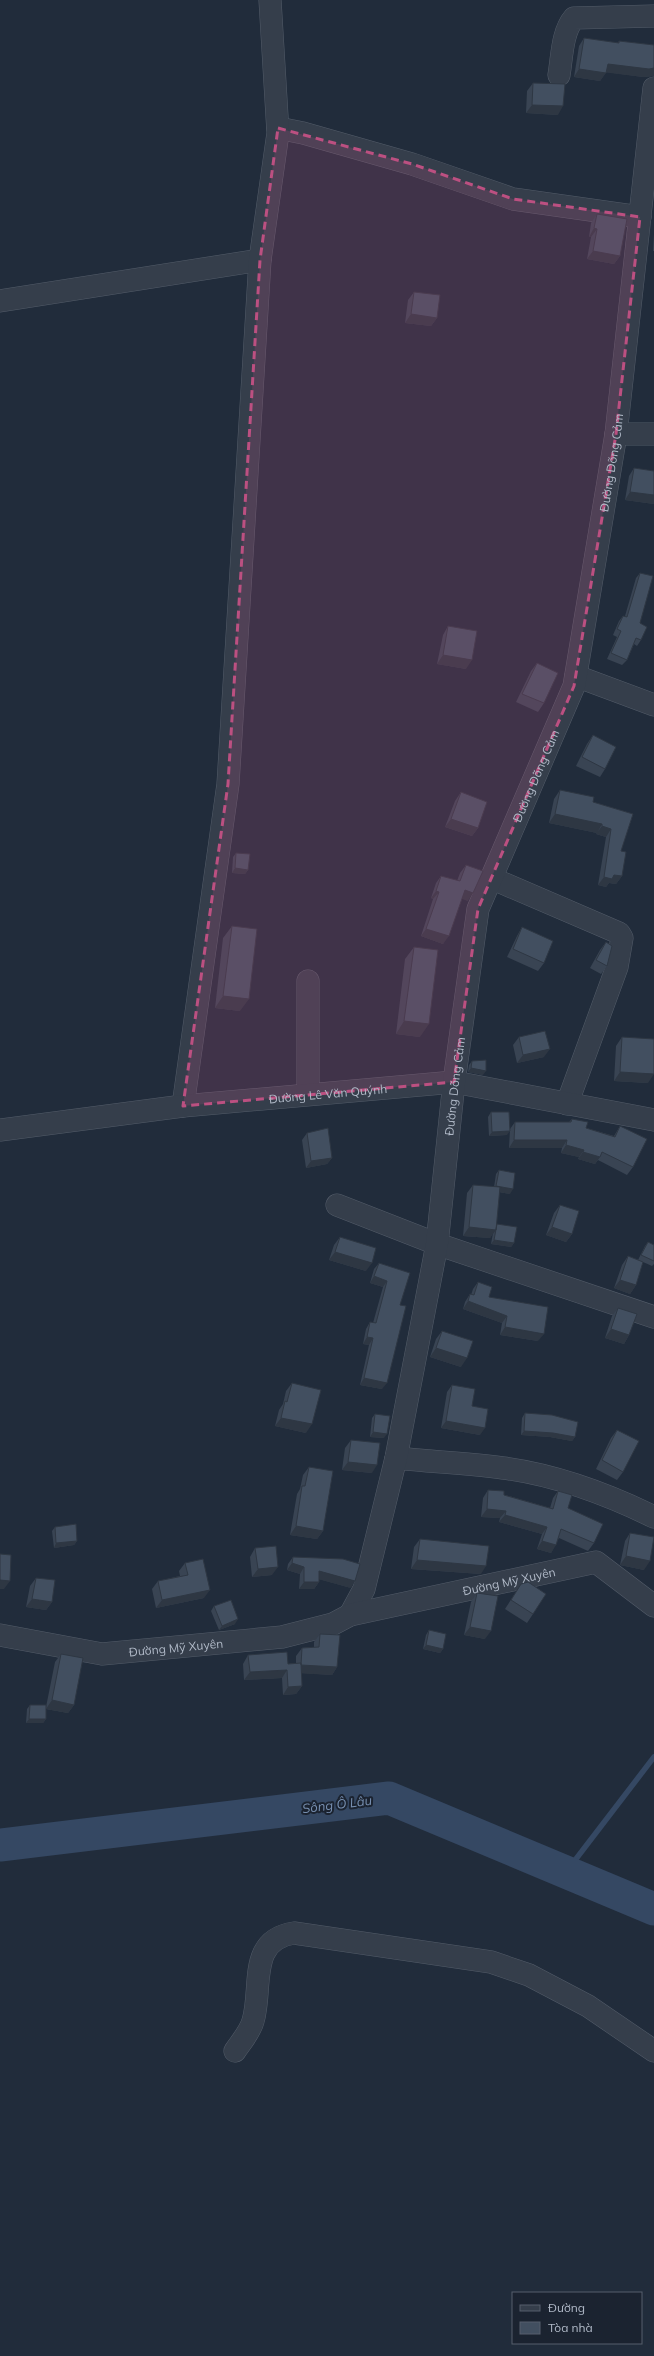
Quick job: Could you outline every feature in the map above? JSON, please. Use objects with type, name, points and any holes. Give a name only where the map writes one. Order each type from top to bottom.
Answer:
[{"type":"street","points":[[183,1106],[228,784],[260,260],[271,193],[278,128],[270,0]]},
{"type":"street","points":[[558,75],[564,40],[569,24],[574,18],[654,16]]},
{"type":"street","name":"Đường Dõng Cảm","points":[[396,1458],[437,1244],[454,1082],[478,908],[574,686],[576,676],[616,434],[645,214],[654,88]]},
{"type":"street","points":[[278,128],[303,133],[412,164],[513,199],[645,214]]},
{"type":"street","points":[[0,301],[260,260]]},
{"type":"street","points":[[616,434],[654,434]]},
{"type":"street","points":[[576,676],[654,705]]},
{"type":"street","points":[[491,878],[618,933],[622,938],[617,967],[567,1104]]},
{"type":"street","points":[[308,981],[308,1094]]},
{"type":"street","name":"Đường Lê Văn Quýnh","points":[[0,1130],[183,1106],[454,1082],[654,1120]]},
{"type":"street","points":[[337,1205],[437,1244],[654,1317]]},
{"type":"street","points":[[350,1615],[364,1589],[396,1458],[504,1468],[560,1480],[601,1494],[654,1518]]},
{"type":"street","name":"Đường Mỹ Xuyên","points":[[0,1636],[102,1654],[282,1638],[333,1624],[350,1615],[596,1562],[654,1606]]},
{"type":"street","points":[[235,2050],[253,2023],[260,1964],[264,1951],[281,1934],[294,1932],[491,1962],[529,1975],[588,2006],[654,2051]]},
{"type":"highlighted area","points":[[278,128],[412,164],[513,199],[640,217],[616,434],[574,686],[478,909],[454,1082],[183,1106],[228,784],[260,260]]},
{"type":"building","points":[[584,38],[619,43],[619,41],[654,45],[654,68],[649,69],[608,64],[606,73],[579,69]]},
{"type":"building","points":[[533,83],[565,84],[563,106],[532,105]]},
{"type":"building","points":[[597,214],[627,219],[620,256],[593,251],[597,229],[594,228]]},
{"type":"building","points":[[414,292],[440,295],[437,318],[411,314]]},
{"type":"building","points":[[634,468],[654,471],[654,495],[630,492]]},
{"type":"building","points":[[640,573],[653,576],[640,623],[647,627],[641,640],[636,638],[627,660],[611,653],[621,631],[617,629],[623,616],[627,617]]},
{"type":"building","points":[[448,626],[477,631],[472,660],[443,655]]},
{"type":"building","points":[[537,663],[558,673],[544,703],[522,694]]},
{"type":"building","points":[[593,735],[616,747],[605,769],[582,757]]},
{"type":"building","points":[[560,790],[594,797],[593,802],[633,814],[621,851],[626,852],[622,876],[614,875],[612,879],[604,877],[611,829],[602,826],[602,824],[555,814]]},
{"type":"building","points":[[461,792],[487,802],[478,828],[451,819]]},
{"type":"building","points":[[236,853],[250,854],[248,870],[235,868]]},
{"type":"building","points":[[466,865],[483,871],[473,893],[465,890],[449,936],[426,929],[439,892],[436,891],[441,876],[460,881]]},
{"type":"building","points":[[232,926],[257,929],[249,999],[223,996]]},
{"type":"building","points":[[522,927],[553,941],[544,963],[513,949]]},
{"type":"building","points":[[606,942],[612,946],[607,966],[596,960]]},
{"type":"building","points":[[414,947],[438,950],[429,1024],[404,1021]]},
{"type":"building","points":[[545,1031],[550,1049],[523,1055],[519,1037]]},
{"type":"building","points":[[622,1037],[654,1039],[654,1074],[620,1072]]},
{"type":"building","points":[[486,1060],[486,1071],[471,1068],[472,1061]]},
{"type":"building","points":[[491,1112],[509,1112],[510,1131],[492,1132]]},
{"type":"building","points":[[572,1119],[588,1122],[586,1128],[615,1137],[620,1126],[647,1139],[633,1167],[602,1152],[600,1157],[583,1152],[584,1150],[566,1145],[567,1140],[514,1140],[515,1122],[571,1122]]},
{"type":"building","points":[[328,1128],[332,1158],[311,1161],[307,1133]]},
{"type":"building","points":[[499,1170],[515,1173],[513,1189],[496,1186]]},
{"type":"building","points":[[473,1185],[500,1187],[496,1230],[469,1227]]},
{"type":"building","points":[[560,1205],[579,1211],[572,1234],[552,1227]]},
{"type":"building","points":[[497,1224],[517,1227],[514,1243],[494,1240]]},
{"type":"building","points":[[340,1237],[376,1248],[372,1263],[335,1252]]},
{"type":"building","points":[[648,1242],[654,1245],[654,1261],[641,1255]]},
{"type":"building","points":[[628,1256],[643,1262],[636,1285],[620,1280]]},
{"type":"building","points":[[379,1263],[410,1273],[400,1305],[406,1306],[387,1383],[364,1378],[373,1338],[367,1337],[370,1322],[376,1323],[387,1281],[374,1276]]},
{"type":"building","points":[[478,1282],[492,1287],[489,1297],[548,1307],[544,1334],[505,1327],[507,1316],[468,1301],[470,1294],[474,1295]]},
{"type":"building","points":[[618,1308],[637,1314],[629,1335],[611,1329]]},
{"type":"building","points":[[442,1331],[473,1341],[467,1358],[436,1348]]},
{"type":"building","points":[[292,1383],[321,1390],[312,1424],[281,1418],[285,1401],[287,1402]]},
{"type":"building","points":[[452,1385],[475,1389],[472,1406],[488,1409],[485,1428],[446,1421]]},
{"type":"building","points":[[525,1413],[552,1415],[578,1422],[575,1437],[553,1433],[524,1431]]},
{"type":"building","points":[[375,1414],[390,1416],[387,1434],[373,1432]]},
{"type":"building","points":[[617,1430],[639,1441],[623,1472],[602,1460]]},
{"type":"building","points":[[351,1440],[380,1443],[377,1465],[348,1462]]},
{"type":"building","points":[[309,1467],[333,1471],[323,1531],[296,1526],[302,1486],[305,1486]]},
{"type":"building","points":[[488,1490],[504,1491],[504,1495],[553,1509],[558,1491],[572,1495],[568,1508],[603,1524],[594,1543],[561,1529],[556,1545],[542,1541],[547,1527],[505,1515],[506,1511],[487,1509]]},
{"type":"building","points":[[76,1524],[77,1541],[56,1543],[55,1527]]},
{"type":"building","points":[[630,1533],[654,1537],[650,1561],[626,1556]]},
{"type":"building","points":[[420,1539],[489,1546],[486,1566],[417,1560]]},
{"type":"building","points":[[276,1546],[278,1567],[258,1569],[255,1548]]},
{"type":"building","points":[[0,1554],[11,1555],[10,1581],[0,1580]]},
{"type":"building","points":[[293,1557],[343,1559],[360,1564],[355,1581],[319,1571],[319,1582],[304,1582],[304,1567],[292,1563]]},
{"type":"building","points":[[203,1559],[210,1590],[162,1600],[158,1581],[188,1575],[185,1563]]},
{"type":"building","points":[[36,1578],[55,1580],[52,1602],[32,1599]]},
{"type":"building","points":[[528,1582],[546,1594],[533,1614],[511,1600],[521,1584]]},
{"type":"building","points":[[477,1593],[498,1596],[491,1631],[470,1627]]},
{"type":"building","points":[[231,1600],[238,1619],[222,1626],[214,1606]]},
{"type":"building","points":[[429,1630],[446,1634],[443,1649],[426,1645]]},
{"type":"building","points":[[320,1634],[340,1635],[337,1667],[301,1665],[302,1648],[319,1647]]},
{"type":"building","points":[[287,1652],[288,1664],[301,1663],[302,1686],[288,1687],[287,1670],[250,1672],[248,1655]]},
{"type":"building","points":[[61,1654],[83,1658],[74,1705],[52,1700]]},
{"type":"building","points":[[30,1705],[46,1705],[46,1719],[29,1719]]},
{"type":"waterway","points":[[566,1872],[654,1757]]},
{"type":"waterway","name":"Sông Ô Lâu","points":[[0,1845],[389,1798],[654,1909]]}]
